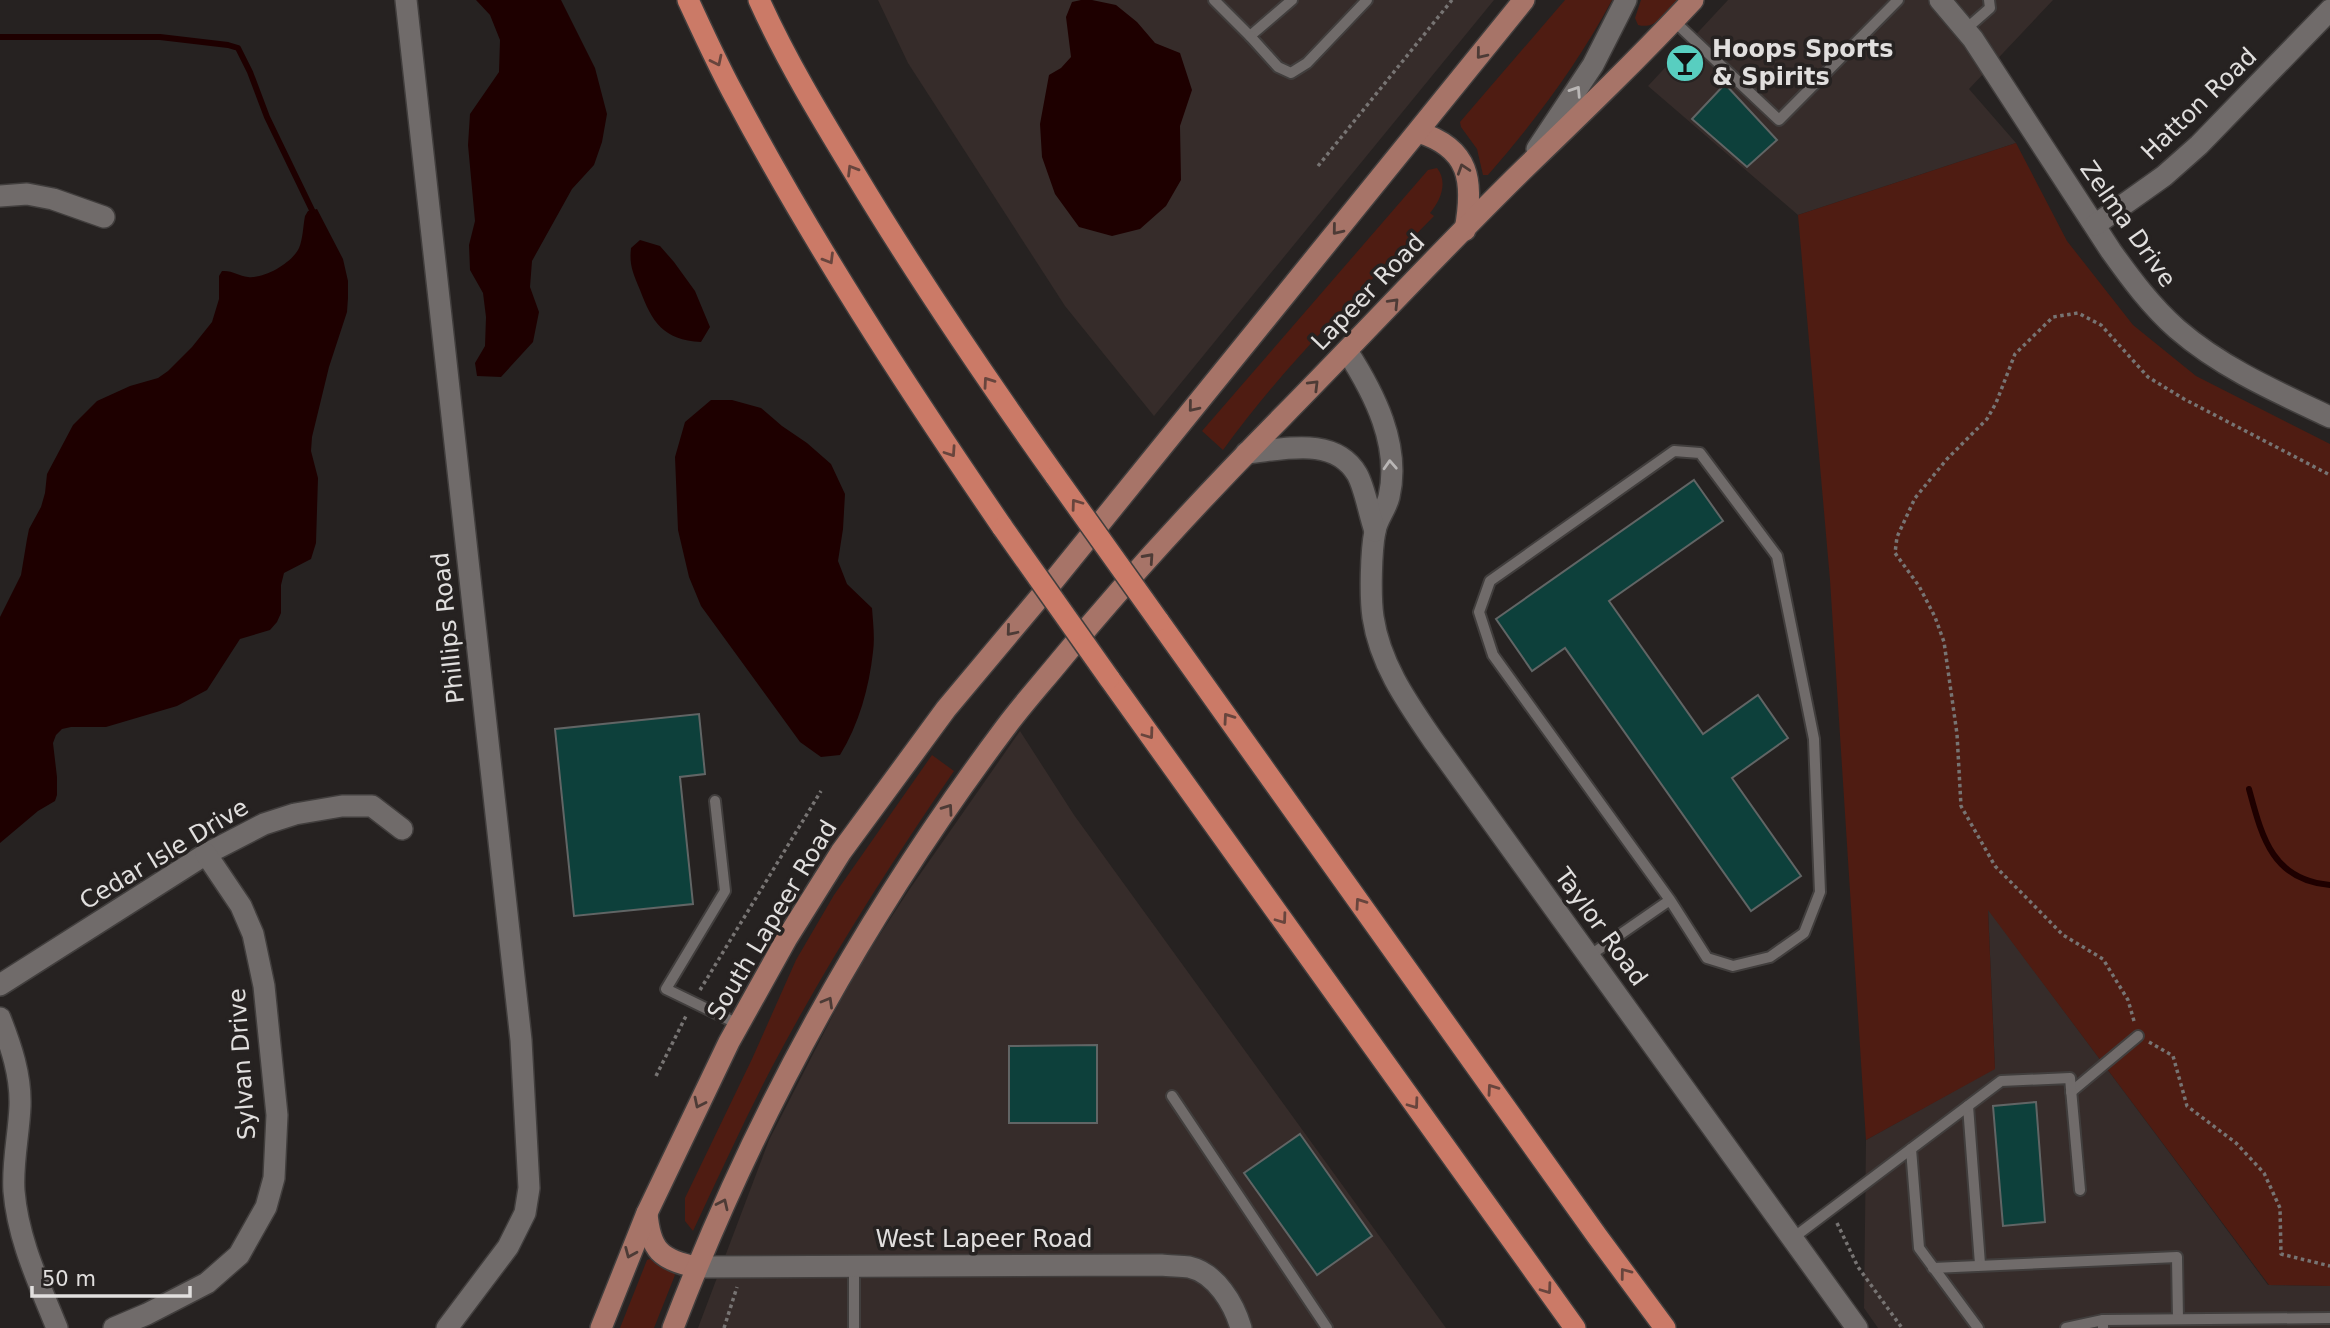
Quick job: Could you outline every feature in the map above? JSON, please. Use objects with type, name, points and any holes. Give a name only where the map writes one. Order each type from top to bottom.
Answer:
[{"type":"highway","points":[[688,0],[732,90],[805,219],[912,395],[1003,528],[1574,1328]]},
{"type":"highway","points":[[759,0],[821,118],[908,262],[973,360],[1665,1328]]},
{"type":"main road","points":[[1465,230],[1470,207],[1469,189],[1458,155],[1433,136],[1418,132],[1524,0]]},
{"type":"main road","name":"Lapeer Road","points":[[696,1267],[720,1209],[794,1061],[874,922],[922,846],[1006,726],[1087,627],[1246,453],[1693,0]]},
{"type":"main road","name":"South Lapeer Road","points":[[601,1328],[647,1213],[738,1024],[787,938],[841,852],[946,709],[1418,132]]},
{"type":"main road","points":[[647,1213],[654,1246],[665,1258],[696,1267],[673,1328]]},
{"type":"street","name":"Phillips Road","points":[[407,0],[521,1040],[529,1188],[525,1213],[508,1247],[447,1328]]},
{"type":"street","points":[[1525,169],[1593,65],[1626,0]]},
{"type":"street","name":"Zelma Drive","points":[[1940,0],[1966,29],[2129,277],[2149,301],[2192,341],[2226,365],[2330,417]]},
{"type":"street","name":"Hatton Road","points":[[2095,225],[2164,176],[2199,145],[2330,10]]},
{"type":"street","points":[[0,196],[27,194],[53,199],[104,217]]},
{"type":"street","name":"Taylor Road","points":[[1347,351],[1375,402],[1389,452],[1389,499],[1375,531],[1371,590],[1373,616],[1389,670],[1427,732],[1857,1328]]},
{"type":"street","name":"Taylor Road","points":[[1246,453],[1309,448],[1336,454],[1350,465],[1357,475],[1375,531]]},
{"type":"street","name":"Cedar Isle Drive","points":[[0,985],[206,854],[264,824],[295,814],[342,806],[372,806],[402,829]]},
{"type":"street","name":"Sylvan Drive","points":[[114,1328],[207,1283],[239,1255],[266,1208],[274,1178],[277,1115],[264,985],[253,934],[242,906],[206,854]]},
{"type":"street","points":[[0,1018],[15,1058],[20,1102],[14,1188],[19,1227],[57,1328]]},
{"type":"street","name":"West Lapeer Road","points":[[696,1267],[1161,1265],[1191,1268],[1209,1278],[1224,1293],[1236,1309],[1241,1328]]},
{"type":"lane","points":[[1214,0],[1279,67],[1291,73],[1307,63],[1367,0]]},
{"type":"lane","points":[[1250,36],[1292,0]]},
{"type":"lane","points":[[1674,21],[1779,120],[1898,0]]},
{"type":"lane","points":[[1966,29],[1990,8],[1989,0]]},
{"type":"lane","points":[[1674,451],[1700,453],[1777,556],[1814,739],[1820,892],[1804,933],[1770,957],[1733,966],[1707,958],[1670,900],[1493,655],[1479,612],[1490,581],[1674,451]]},
{"type":"lane","points":[[715,801],[725,891],[666,989],[738,1024]]},
{"type":"lane","points":[[1589,956],[1670,900]]},
{"type":"lane","points":[[2071,1092],[2138,1036]]},
{"type":"lane","points":[[1793,1238],[2001,1081],[2070,1078],[2080,1189]]},
{"type":"lane","points":[[1172,1096],[1327,1328]]},
{"type":"lane","points":[[1968,1106],[1980,1264]]},
{"type":"lane","points":[[1911,1149],[1919,1248],[1978,1328]]},
{"type":"lane","points":[[1933,1268],[2177,1257],[2178,1320]]},
{"type":"lane","points":[[854,1266],[854,1328]]},
{"type":"lane","points":[[2066,1328],[2178,1320],[2330,1318]]},
{"type":"path","points":[[1318,166],[1452,0]]},
{"type":"path","points":[[2330,475],[2184,399],[2148,377],[2101,326],[2078,313],[2053,317],[2015,354],[1987,419],[1947,459],[1915,498],[1897,537],[1895,552],[1919,586],[1944,642],[1958,734],[1961,807],[1995,866],[2063,935],[2104,959],[2128,1000],[2138,1036],[2173,1056],[2187,1106],[2236,1143],[2264,1173],[2280,1208],[2281,1254],[2330,1266]]},
{"type":"path","points":[[656,1076],[694,1002],[821,791]]},
{"type":"path","points":[[1830,1209],[1858,1267],[1901,1326]]},
{"type":"path","points":[[724,1328],[738,1284]]},
{"type":"shaded area","points":[[476,0],[561,0],[595,68],[607,114],[594,165],[572,189],[532,261],[530,287],[539,312],[533,342],[501,377],[477,376],[475,363],[485,346],[486,317],[483,293],[470,270],[469,245],[475,221],[468,145],[470,114],[499,72],[500,40],[490,15]]},
{"type":"shaded area","points":[[878,0],[1494,0],[1154,416],[1065,306],[908,63]]},
{"type":"shaded area","points":[[1081,0],[1116,5],[1137,22],[1155,43],[1180,53],[1192,90],[1180,126],[1181,180],[1166,206],[1140,229],[1112,236],[1079,227],[1055,194],[1042,157],[1040,124],[1049,75],[1061,68],[1071,57],[1066,17],[1072,2]]},
{"type":"shaded area","points":[[1565,0],[1612,0],[1555,91],[1488,175],[1483,175],[1477,149],[1460,122]]},
{"type":"shaded area","points":[[1641,0],[1678,0],[1661,19],[1645,26],[1638,25],[1635,18]]},
{"type":"shaded area","points":[[1728,0],[2053,0],[1969,89],[2016,143],[1798,215],[1648,86]]},
{"type":"shaded area","points":[[2016,143],[2067,241],[2133,325],[2196,376],[2330,444],[2330,1286],[2269,1285],[1988,910],[1995,1069],[1866,1140],[1830,580],[1798,215]]},
{"type":"shaded area","points":[[1437,168],[1443,185],[1440,197],[1430,213],[1434,216],[1297,358],[1223,450],[1202,431],[1428,170]]},
{"type":"shaded area","points":[[317,209],[343,259],[348,281],[348,298],[347,312],[329,367],[312,437],[311,451],[318,478],[316,543],[311,559],[284,573],[281,613],[277,622],[270,630],[240,639],[207,690],[177,706],[106,727],[62,729],[53,743],[57,777],[55,801],[38,811],[0,843],[0,617],[21,575],[29,529],[41,507],[47,474],[73,425],[97,401],[130,386],[158,378],[192,347],[212,322],[219,299],[219,276],[222,271],[254,277],[269,273],[284,264],[299,248],[308,211]]},
{"type":"shaded area","points":[[640,240],[660,246],[695,291],[710,327],[701,342],[677,338],[668,333],[649,311],[631,264],[631,248]]},
{"type":"shaded area","points":[[711,400],[732,400],[761,408],[831,464],[845,494],[838,561],[847,584],[872,608],[874,641],[862,705],[853,731],[840,755],[821,757],[800,742],[701,606],[689,577],[678,530],[675,457],[685,422]]},
{"type":"shaded area","points":[[1020,731],[1074,815],[1446,1328],[698,1328],[769,1140],[853,976],[909,890]]},
{"type":"shaded area","points":[[932,755],[954,771],[882,880],[814,991],[762,1087],[693,1231],[685,1221],[685,1198],[796,960],[834,895]]},
{"type":"shaded area","points":[[1988,909],[2268,1285],[2330,1286],[2330,1328],[1878,1328],[1864,1308],[1866,1140],[1995,1068]]},
{"type":"shaded area","points":[[650,1259],[662,1268],[673,1271],[675,1275],[654,1328],[620,1328],[647,1260]]},
{"type":"building","points":[[1725,84],[1777,140],[1747,167],[1692,119]]},
{"type":"building","points":[[1694,480],[1723,521],[1609,601],[1703,734],[1758,695],[1788,738],[1732,778],[1801,876],[1751,911],[1565,648],[1532,671],[1496,619]]},
{"type":"building","points":[[699,714],[705,774],[680,777],[693,904],[574,916],[555,729]]},
{"type":"building","points":[[1097,1045],[1097,1123],[1009,1123],[1009,1046]]},
{"type":"building","points":[[2036,1102],[2045,1222],[2003,1226],[1993,1106]]},
{"type":"building","points":[[1300,1134],[1372,1236],[1317,1275],[1244,1173]]},
{"type":"waterway","points":[[0,37],[160,37],[238,48],[267,117],[312,210]]},
{"type":"waterway","points":[[2249,789],[2265,839],[2282,865],[2295,875],[2330,885]]},
{"type":"place","name":"Hoops Sports & Spirits","points":[[1685,63]]}]
